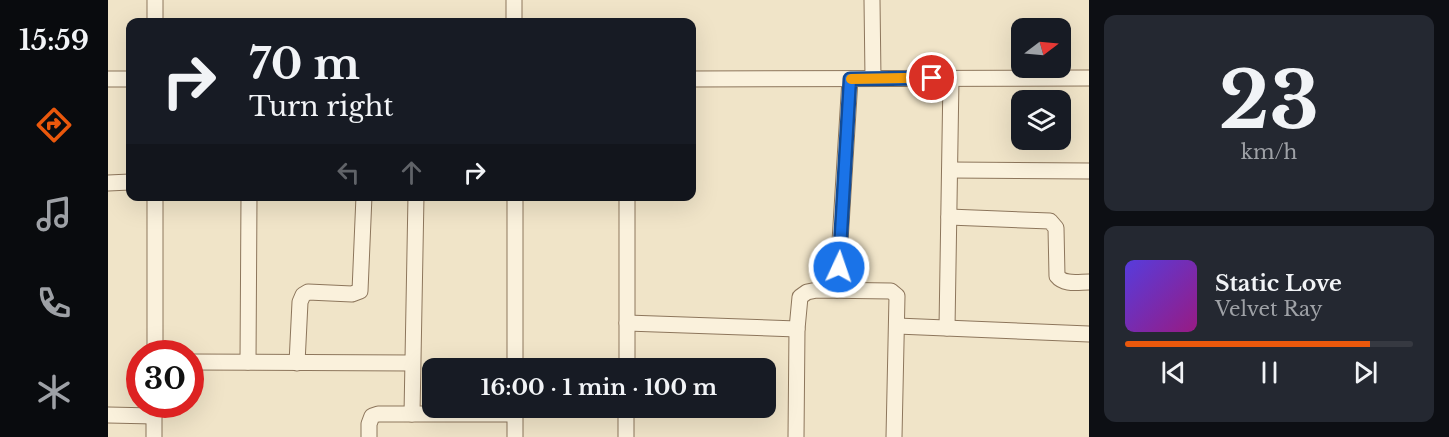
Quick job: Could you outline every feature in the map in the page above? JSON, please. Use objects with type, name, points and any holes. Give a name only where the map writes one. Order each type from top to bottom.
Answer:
[{"type":"street","points":[[155,0],[155,18]]},
{"type":"street","points":[[514,0],[514,18]]},
{"type":"street","points":[[872,0],[873,78]]},
{"type":"street","points":[[696,78],[1089,78]]},
{"type":"street","points":[[947,328],[951,78]]},
{"type":"street","points":[[108,79],[126,79]]},
{"type":"street","points":[[837,290],[850,79]]},
{"type":"street","points":[[950,170],[1089,171]]},
{"type":"street","points":[[108,183],[126,182]]},
{"type":"street","points":[[154,340],[155,201]]},
{"type":"street","points":[[248,362],[249,201]]},
{"type":"street","points":[[297,363],[300,302],[303,295],[308,292],[352,294],[360,291],[364,201]]},
{"type":"street","points":[[412,414],[416,201]]},
{"type":"street","points":[[514,358],[515,201]]},
{"type":"street","points":[[627,201],[627,358]]},
{"type":"street","points":[[949,217],[1050,221],[1056,228],[1057,276],[1065,282],[1089,282]]},
{"type":"street","points":[[796,437],[797,329],[800,297],[807,292],[817,290],[837,290],[891,291],[897,296],[894,437]]},
{"type":"street","points":[[627,323],[797,329]]},
{"type":"street","points":[[897,326],[1089,334]]},
{"type":"street","points":[[204,362],[412,363]]},
{"type":"street","points":[[108,415],[126,413]]},
{"type":"street","points":[[369,437],[369,424],[372,416],[422,414]]},
{"type":"street","points":[[154,418],[154,437]]},
{"type":"street","points":[[514,418],[515,437]]},
{"type":"street","points":[[626,418],[626,437]]},
{"type":"slow traffic","points":[[851,79],[905,78]]},
{"type":"route","points":[[839,267],[850,79],[932,78]]}]
